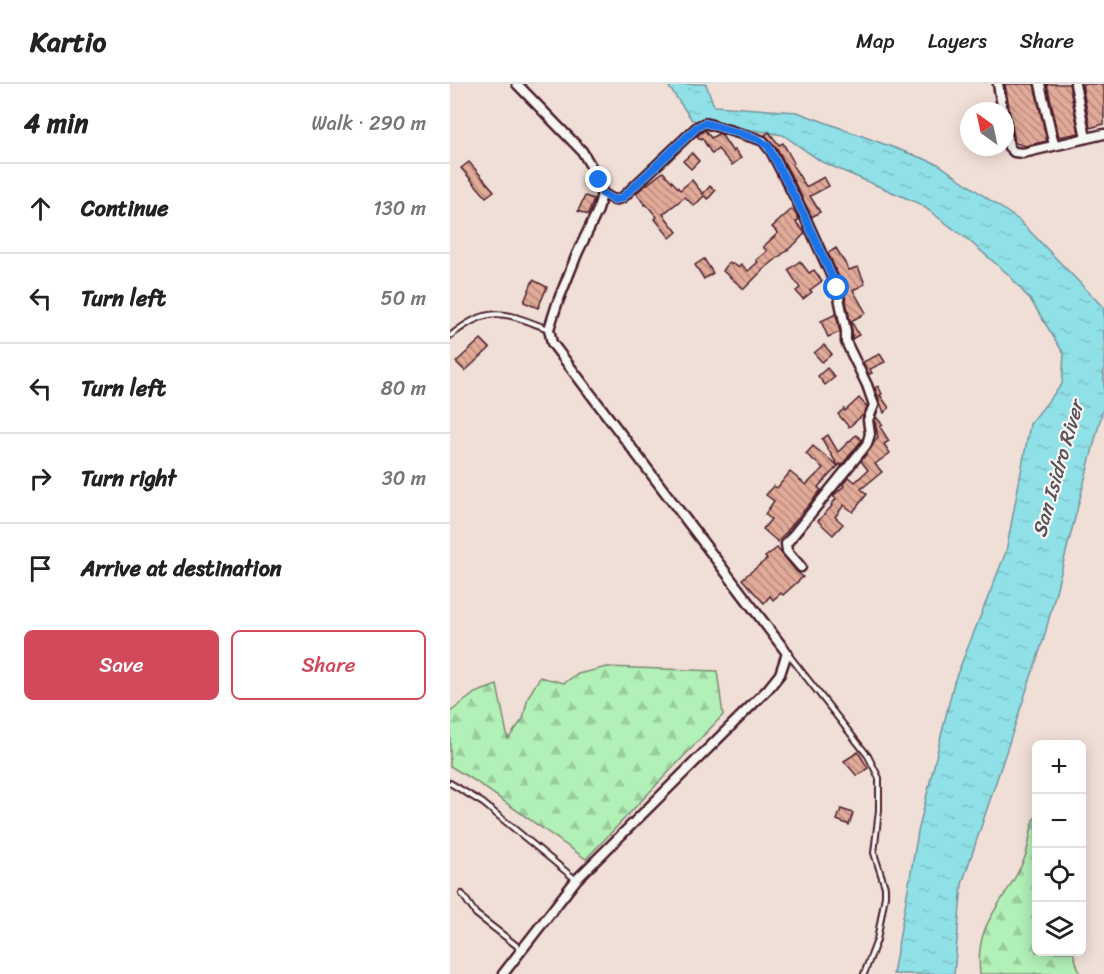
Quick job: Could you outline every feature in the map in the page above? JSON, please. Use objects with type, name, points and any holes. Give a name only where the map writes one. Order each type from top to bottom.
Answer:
[{"type":"street","points":[[503,974],[576,880],[768,689],[780,674],[787,654],[552,343],[549,329],[577,254],[601,202],[602,193],[599,180],[582,151],[517,84]]},
{"type":"street","points":[[998,84],[1001,102]]},
{"type":"street","points":[[1040,84],[1054,145]]},
{"type":"street","points":[[1075,84],[1086,138]]},
{"type":"street","points":[[602,193],[614,200],[622,198],[697,127],[705,123],[763,141],[771,151],[804,215],[837,288],[846,331],[846,342],[874,405],[868,420],[870,434],[867,444],[786,544],[787,551],[801,567]]},
{"type":"street","points":[[1014,152],[1023,153],[1104,134]]},
{"type":"lane","points":[[450,336],[484,315],[497,313],[510,315],[549,329]]},
{"type":"lane","points":[[787,654],[868,756],[879,777],[879,810],[874,853],[885,887],[885,896],[877,940],[864,974]]},
{"type":"lane","points":[[450,783],[483,803],[576,880]]},
{"type":"lane","points":[[462,894],[476,914],[522,949]]},
{"type":"green space","points":[[607,667],[717,671],[723,715],[586,859],[450,766],[450,712],[475,693],[497,685],[508,739],[523,719],[528,697],[540,677],[564,683],[578,674]]},
{"type":"green space","points":[[1032,825],[1032,956],[1074,956],[1080,974],[980,974],[979,956],[986,927],[1023,862]]},
{"type":"water","name":"San Isidro River","points":[[667,84],[706,84],[714,106],[797,112],[938,164],[1020,221],[1104,308],[1104,405],[1044,638],[962,884],[954,974],[893,974],[918,832],[954,682],[1006,552],[1030,424],[1062,384],[1064,354],[1032,302],[1009,275],[967,239],[920,204],[822,162],[783,135],[692,120]]},
{"type":"building","points":[[1005,84],[1034,84],[1047,141],[1025,146],[1015,143],[1014,102],[1008,102]]},
{"type":"building","points":[[1047,84],[1069,84],[1079,133],[1059,137]]},
{"type":"building","points":[[1082,84],[1104,84],[1104,124],[1090,128]]},
{"type":"building","points":[[705,130],[711,138],[721,134],[733,152],[735,150],[741,158],[732,165],[718,149],[712,154],[702,138],[697,136]]},
{"type":"building","points":[[769,132],[779,145],[783,143],[806,187],[824,177],[829,186],[810,196],[820,212],[812,217],[777,148],[765,135]]},
{"type":"building","points":[[692,153],[699,161],[691,169],[683,161]]},
{"type":"building","points":[[469,162],[494,191],[486,197],[461,168]]},
{"type":"building","points":[[663,172],[680,190],[692,180],[703,194],[710,186],[715,191],[708,199],[704,196],[694,206],[685,197],[663,214],[677,232],[670,238],[655,219],[657,217],[636,193]]},
{"type":"building","points":[[585,196],[594,199],[588,215],[578,211]]},
{"type":"building","points":[[792,209],[799,219],[796,222],[805,233],[744,289],[723,271],[729,262],[738,267],[741,264],[748,271],[767,251],[763,247],[778,233],[772,227]]},
{"type":"building","points":[[836,248],[849,270],[858,267],[865,284],[853,290],[866,313],[851,321],[859,335],[852,339],[843,286],[828,253]]},
{"type":"building","points":[[704,259],[713,273],[704,279],[695,265]]},
{"type":"building","points":[[800,261],[809,273],[814,270],[822,281],[803,299],[796,291],[800,288],[788,270]]},
{"type":"building","points":[[533,280],[547,287],[538,308],[524,302]]},
{"type":"building","points":[[836,314],[840,332],[828,337],[821,321]]},
{"type":"building","points":[[481,339],[490,348],[465,371],[456,362]]},
{"type":"building","points":[[824,345],[832,354],[822,362],[814,353]]},
{"type":"building","points":[[880,354],[885,362],[870,369],[872,373],[869,374],[863,362]]},
{"type":"building","points":[[827,368],[835,377],[825,385],[818,376]]},
{"type":"building","points":[[878,386],[882,394],[880,395],[889,408],[884,413],[875,388]]},
{"type":"building","points":[[859,398],[867,407],[864,414],[849,427],[838,414],[844,409],[845,411]]},
{"type":"building","points":[[876,417],[883,425],[880,427],[889,441],[884,444],[890,453],[875,464],[882,472],[861,489],[867,494],[853,512],[844,505],[835,517],[843,524],[833,535],[818,521],[832,506],[836,499],[833,496],[844,486],[843,484],[849,477],[855,482],[868,470],[861,461],[878,437]]},
{"type":"building","points":[[828,435],[838,452],[856,435],[862,440],[841,466],[840,464],[838,466],[822,439]]},
{"type":"building","points":[[813,446],[838,466],[818,487],[821,490],[778,542],[763,529],[771,519],[765,514],[774,501],[766,495],[774,486],[777,488],[790,472],[806,485],[823,468],[806,454]]},
{"type":"building","points":[[777,548],[803,577],[783,595],[781,593],[773,600],[770,596],[764,603],[742,579]]},
{"type":"building","points":[[858,752],[868,768],[857,776],[844,761]]},
{"type":"building","points":[[841,809],[853,813],[849,825],[837,820]]},
{"type":"route","points":[[599,180],[602,193],[614,200],[622,198],[697,127],[705,123],[763,141],[771,151],[804,215],[837,288]]}]
